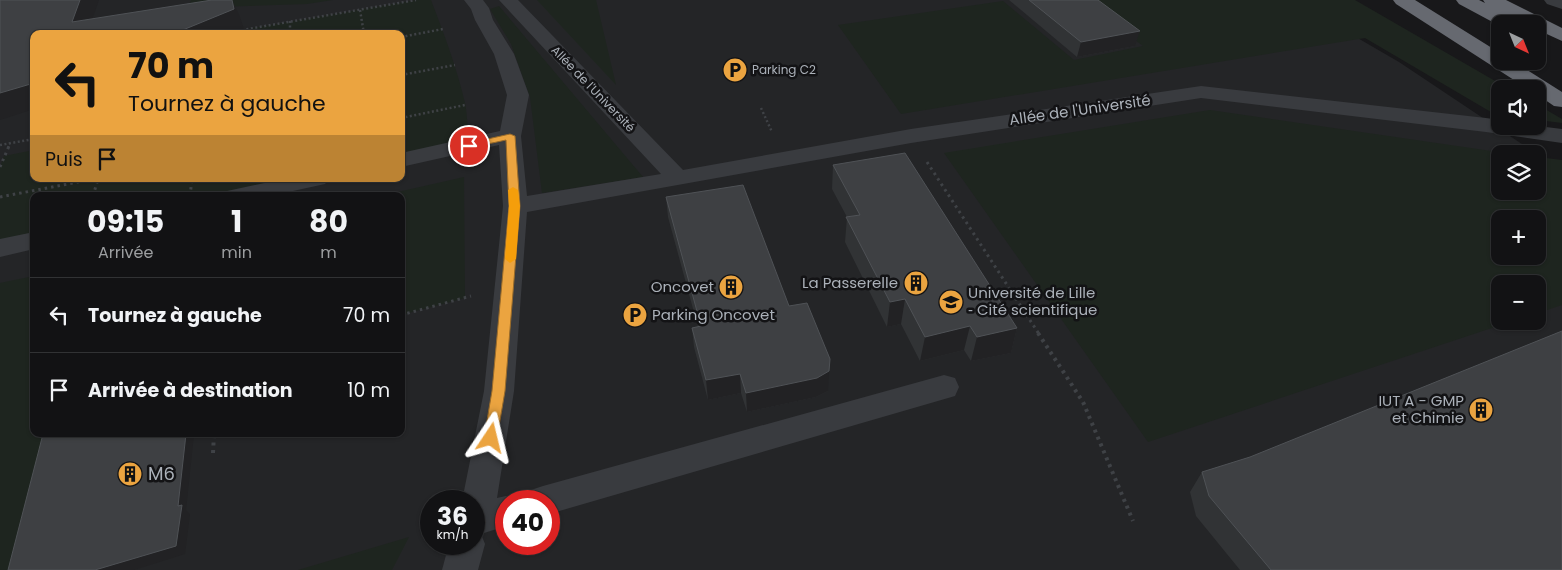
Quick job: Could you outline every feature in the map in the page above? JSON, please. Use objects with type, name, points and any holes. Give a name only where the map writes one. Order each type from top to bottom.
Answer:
[{"type":"highway","points":[[1403,0],[1491,48]]},
{"type":"highway","points":[[1403,0],[1562,101]]},
{"type":"highway","points":[[1466,0],[1494,15]]},
{"type":"highway","points":[[1492,0],[1562,35]]},
{"type":"highway","points":[[1546,42],[1562,51]]},
{"type":"highway","points":[[1531,70],[1562,87]]},
{"type":"street","points":[[473,0],[480,8],[484,20],[504,54],[518,95],[510,136],[515,206],[508,286],[498,391],[482,490]]},
{"type":"street","name":"Allée de l'Université","points":[[508,0],[678,178]]},
{"type":"street","points":[[1553,0],[1562,4]]},
{"type":"street","name":"Allée de l'Université","points":[[515,206],[911,136],[1201,92],[1486,125],[1562,136]]},
{"type":"street","points":[[405,159],[510,136]]},
{"type":"street","points":[[255,192],[303,182]]},
{"type":"street","points":[[0,248],[30,241]]},
{"type":"street","points":[[560,496],[944,387]]},
{"type":"street","points":[[460,570],[464,555]]},
{"type":"path","points":[[236,30],[416,0]]},
{"type":"path","points":[[360,9],[363,30]]},
{"type":"path","points":[[290,21],[290,30]]},
{"type":"path","points":[[405,36],[442,29]]},
{"type":"path","points":[[405,74],[455,65]]},
{"type":"path","points":[[405,117],[465,105]]},
{"type":"path","points":[[911,136],[1083,402],[1133,520]]},
{"type":"path","points":[[0,145],[30,140]]},
{"type":"path","points":[[0,167],[10,143]]},
{"type":"path","points":[[0,197],[78,182]]},
{"type":"path","points":[[405,314],[508,286]]},
{"type":"path","points":[[213,453],[214,437]]},
{"type":"shaded area","name":"Université de Lille ‐ Cité scientifique","points":[[0,0],[1292,0],[1399,62],[1491,123],[1491,135],[1508,135],[1524,145],[1491,145],[1491,200],[1546,200],[1546,159],[1562,169],[1562,570],[0,570]]},
{"type":"shaded area","points":[[191,0],[333,0],[307,4],[188,8]]},
{"type":"shaded area","points":[[416,0],[431,0],[458,77],[465,103],[469,146],[405,159],[405,30],[240,30]]},
{"type":"shaded area","points":[[537,0],[596,0],[616,85]]},
{"type":"shaded area","points":[[1082,0],[1355,0],[1493,80],[1491,80],[1491,112],[1365,38],[901,114],[838,25],[1003,1],[1074,60],[1143,46]]},
{"type":"shaded area","points":[[499,6],[643,177],[542,193],[530,97],[511,44],[490,9]]},
{"type":"shaded area","points":[[1210,110],[1491,151],[1491,200],[1546,200],[1546,158],[1562,160],[1562,305],[1546,310],[1546,275],[1491,275],[1491,328],[1148,442],[944,153]]},
{"type":"shaded area","points":[[1546,110],[1562,119],[1562,123],[1546,121]]},
{"type":"shaded area","points":[[30,151],[30,182],[303,182],[255,192],[30,192],[30,241],[0,248],[0,167],[4,156]]},
{"type":"shaded area","points":[[464,177],[465,298],[405,314],[405,192],[398,192]]},
{"type":"shaded area","points":[[30,277],[30,437],[53,437],[21,570],[0,570],[0,283]]},
{"type":"shaded area","points":[[409,537],[392,570],[298,570]]},
{"type":"building","points":[[0,0],[80,0],[72,22],[212,0],[232,0],[234,9],[183,30],[30,30],[30,84],[0,93]]},
{"type":"building","points":[[1029,0],[1098,0],[1140,31],[1081,42]]},
{"type":"building","name":"La Passerelle","points":[[905,153],[1017,328],[977,337],[970,326],[925,337],[905,299],[890,302],[846,217],[860,215],[833,165]]},
{"type":"building","points":[[743,185],[789,306],[807,303],[830,359],[829,371],[817,378],[746,393],[740,374],[706,380],[692,328],[701,326],[666,197]]},
{"type":"building","name":"IUT A - GMP et Chimie","points":[[1562,331],[1562,570],[1271,570],[1209,496],[1202,472],[1250,457]]},
{"type":"building","name":"M6","points":[[42,437],[186,437],[178,506],[182,505],[176,546],[95,570],[8,570]]},
{"type":"slow traffic","points":[[510,259],[515,206],[513,190]]},
{"type":"place","name":"Parking C2","points":[[735,70]]},
{"type":"place","name":"La Passerelle","points":[[916,283]]},
{"type":"place","name":"Oncovet","points":[[731,287]]},
{"type":"place","name":"Université de Lille ‐ Cité scientifique","points":[[951,302]]},
{"type":"place","name":"Parking Oncovet","points":[[635,315]]},
{"type":"place","name":"IUT A - GMP et Chimie","points":[[1481,410]]},
{"type":"place","name":"M6","points":[[130,474]]},
{"type":"route","points":[[469,146],[510,136],[515,206],[498,391],[491,438]]}]
